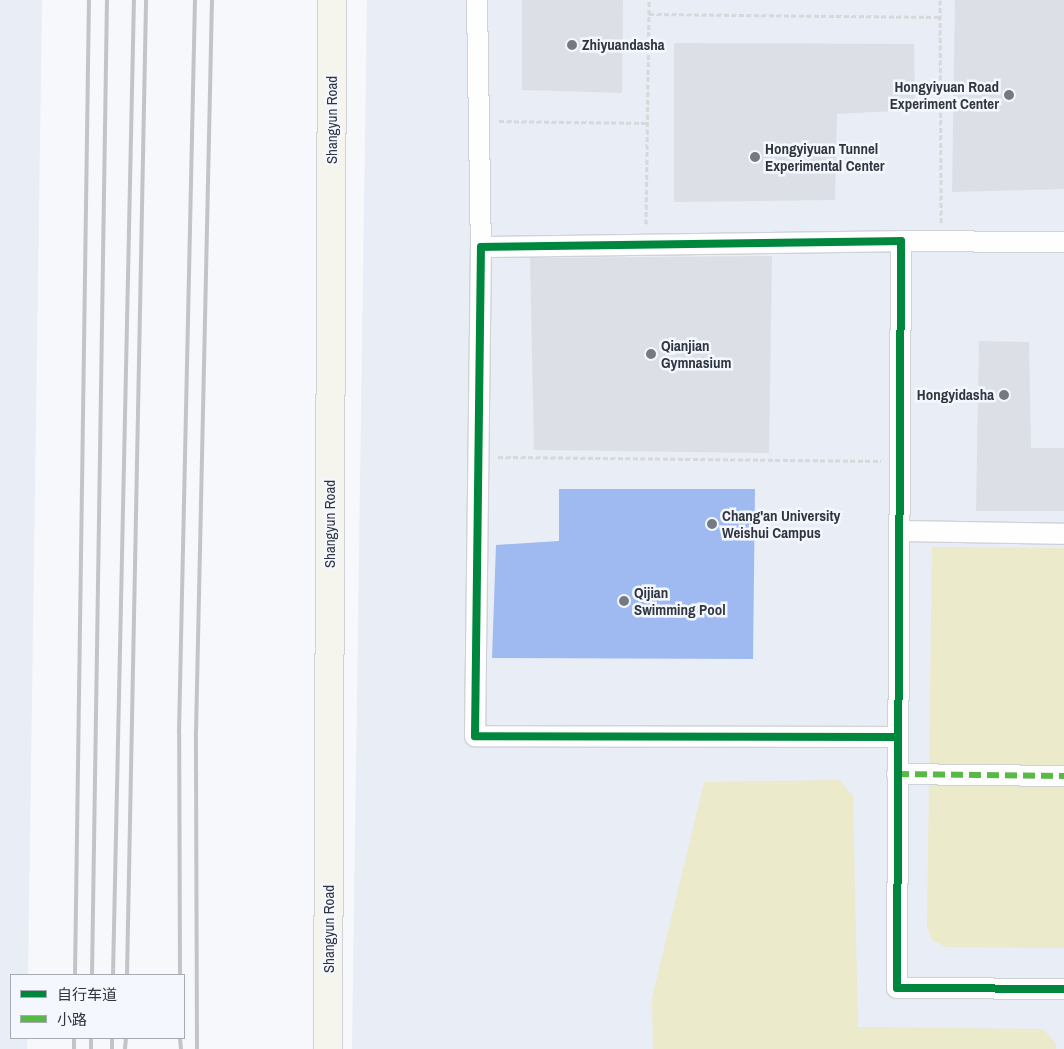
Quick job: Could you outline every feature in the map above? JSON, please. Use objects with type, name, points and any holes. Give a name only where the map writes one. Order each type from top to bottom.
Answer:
[{"type":"street","name":"Shangyun Road","points":[[328,1049],[332,0]]},
{"type":"street","points":[[478,0],[478,120],[482,247],[477,457],[476,736],[897,737]]},
{"type":"street","points":[[482,247],[901,241],[1064,242]]},
{"type":"street","points":[[901,241],[897,988],[1064,989]]},
{"type":"street","points":[[899,531],[1064,534]]},
{"type":"street","points":[[897,774],[1064,776]]},
{"type":"path","points":[[646,245],[649,0]]},
{"type":"path","points":[[940,0],[941,241]]},
{"type":"path","points":[[649,14],[940,17]]},
{"type":"path","points":[[478,120],[648,123]]},
{"type":"path","points":[[477,457],[900,461]]},
{"type":"shaded area","points":[[0,0],[42,0],[28,974],[10,974],[10,1039],[27,1039],[27,1049],[0,1049]]},
{"type":"shaded area","name":"Chang'an University Weishui Campus","points":[[367,0],[1064,0],[1064,1049],[352,1049]]},
{"type":"green space","points":[[932,547],[1064,548],[1064,948],[946,947],[932,940],[927,927]]},
{"type":"green space","points":[[839,780],[853,796],[858,1027],[1043,1029],[1056,1044],[1056,1049],[653,1049],[652,998],[704,782]]},
{"type":"water","name":"Qijian Swimming Pool","points":[[559,489],[755,489],[753,659],[492,658],[496,545],[559,541]]},
{"type":"building","name":"Zhiyuandasha","points":[[522,0],[623,0],[622,93],[522,90]]},
{"type":"building","name":"Hongyiyuan Road Experiment Center","points":[[955,0],[1064,0],[1064,189],[952,192]]},
{"type":"building","name":"Hongyiyuan Tunnel Experimental Center","points":[[674,43],[914,44],[915,110],[837,114],[835,200],[674,202]]},
{"type":"building","name":"Qianjian Gymnasium","points":[[772,256],[769,453],[534,450],[530,258]]},
{"type":"building","name":"Hongyidasha","points":[[979,341],[1029,342],[1031,448],[1064,448],[1064,511],[976,511]]},
{"type":"railway","points":[[75,974],[89,0]]},
{"type":"railway","points":[[92,974],[107,0]]},
{"type":"railway","points":[[113,974],[134,0]]},
{"type":"railway","points":[[127,974],[146,0]]},
{"type":"railway","points":[[180,974],[179,732],[195,0]]},
{"type":"railway","points":[[197,1049],[196,732],[212,0]]},
{"type":"railway","points":[[74,1039],[74,1049]]},
{"type":"railway","points":[[91,1039],[91,1049]]},
{"type":"railway","points":[[112,1039],[112,1049]]},
{"type":"railway","points":[[125,1049],[126,1039]]},
{"type":"railway","points":[[180,1039],[181,1049]]},
{"type":"marked path","points":[[897,774],[1064,776]]},
{"type":"cycle path","points":[[897,737],[475,736],[481,247],[901,241],[897,988],[1064,989]]},
{"type":"place","name":"Zhiyuandasha","points":[[572,45]]},
{"type":"place","name":"Hongyiyuan Road Experiment Center","points":[[1009,95]]},
{"type":"place","name":"Hongyiyuan Tunnel Experimental Center","points":[[755,157]]},
{"type":"place","name":"Qianjian Gymnasium","points":[[651,354]]},
{"type":"place","name":"Hongyidasha","points":[[1004,395]]},
{"type":"place","name":"Chang'an University Weishui Campus","points":[[712,524]]},
{"type":"place","name":"Qijian Swimming Pool","points":[[624,601]]}]
